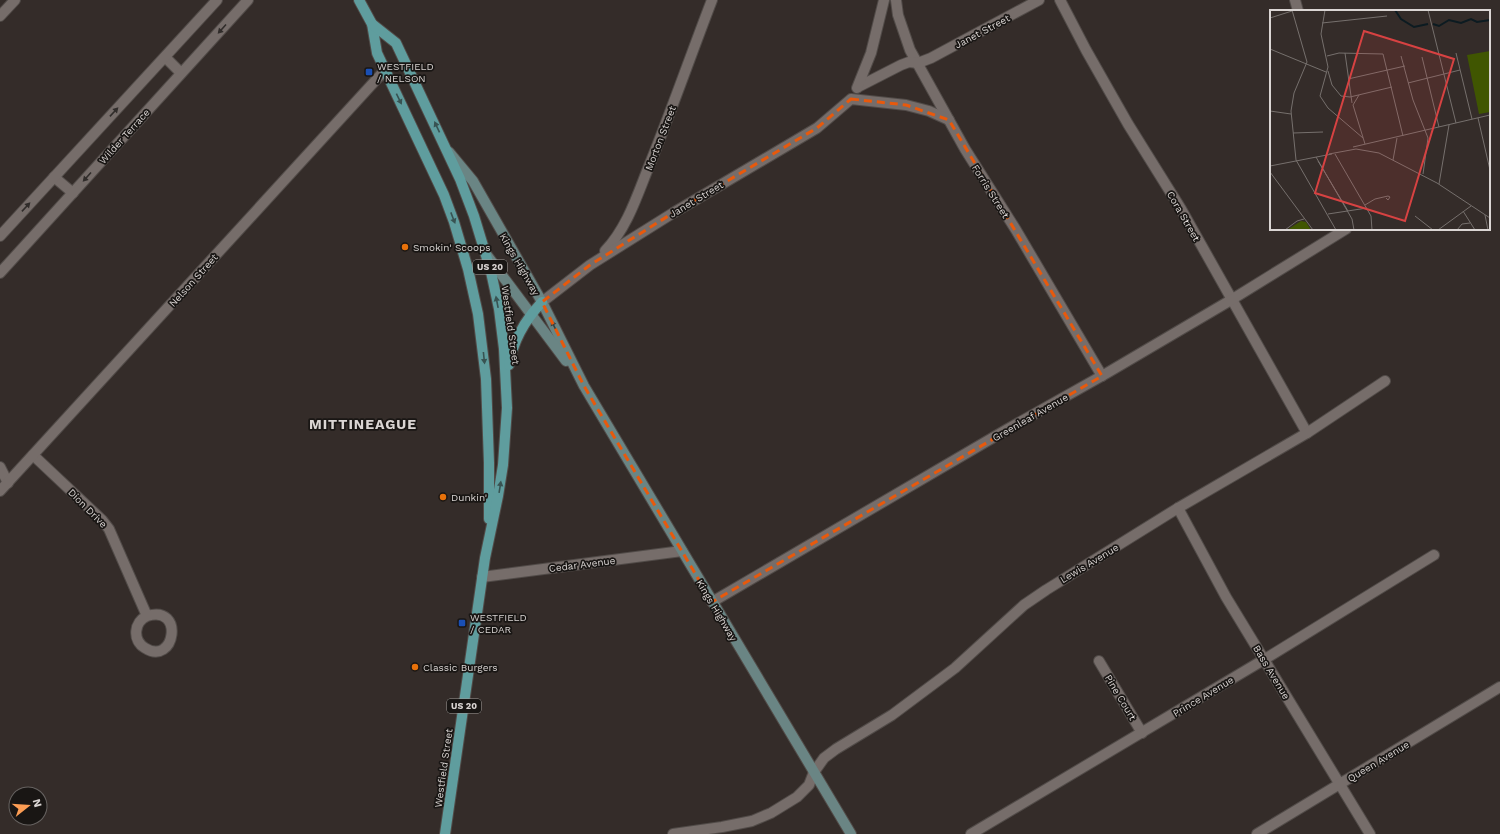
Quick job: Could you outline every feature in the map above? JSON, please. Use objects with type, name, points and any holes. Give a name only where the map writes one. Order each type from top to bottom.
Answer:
[{"type":"main road","name":"Westfield Street","points":[[359,0],[372,24],[377,52],[444,195],[462,245],[481,335],[488,402],[489,539]]},
{"type":"main road","name":"Westfield Street","points":[[372,24],[396,43],[468,199],[486,254],[495,290],[502,329],[507,408],[505,452],[482,577],[445,834]]},
{"type":"main road","name":"Kings Highway","points":[[446,149],[473,181],[542,302],[584,386],[851,834]]},
{"type":"main road","name":"Kings Highway","points":[[486,254],[584,386]]},
{"type":"main road","points":[[506,379],[515,341],[520,330],[531,314],[542,302]]},
{"type":"street","points":[[0,16],[15,0]]},
{"type":"street","points":[[0,236],[217,0]]},
{"type":"street","name":"Wilder Terrace","points":[[0,273],[248,0]]},
{"type":"street","name":"Morton Street","points":[[590,265],[613,243],[628,218],[712,0]]},
{"type":"street","name":"Janet Street","points":[[542,302],[590,265],[673,213],[817,128],[851,100],[858,87],[872,49],[884,0]]},
{"type":"street","name":"Forris Street","points":[[896,0],[898,15],[905,38],[949,120],[1102,376]]},
{"type":"street","name":"Janet Street","points":[[858,87],[901,65],[909,62],[918,63],[931,58],[1039,0]]},
{"type":"street","name":"Cora Street","points":[[1060,0],[1124,117],[1181,209],[1307,433]]},
{"type":"street","points":[[1295,0],[1298,10]]},
{"type":"street","points":[[165,57],[181,73]]},
{"type":"street","name":"Nelson Street","points":[[0,491],[385,70]]},
{"type":"street","points":[[851,100],[906,105],[929,111],[949,120]]},
{"type":"street","points":[[54,177],[73,193]]},
{"type":"street","name":"Greenleaf Avenue","points":[[712,602],[1006,430],[1102,376],[1231,300],[1344,230]]},
{"type":"street","name":"Lewis Avenue","points":[[673,834],[738,824],[763,817],[798,797],[809,785],[814,772],[824,758],[892,715],[955,668],[1024,606],[1046,590],[1178,508],[1307,433],[1385,380]]},
{"type":"street","name":"Dion Drive","points":[[33,455],[102,520],[109,529],[147,616]]},
{"type":"street","points":[[0,467],[8,483]]},
{"type":"street","name":"Bass Avenue","points":[[1178,508],[1226,597],[1370,834]]},
{"type":"street","name":"Cedar Avenue","points":[[482,577],[682,551]]},
{"type":"street","name":"Prince Avenue","points":[[971,834],[1265,659],[1434,555]]},
{"type":"street","name":"Pine Court","points":[[1099,661],[1142,733]]},
{"type":"street","name":"Queen Avenue","points":[[1256,834],[1500,688]]},
{"type":"highlighted area","points":[[851,99],[906,105],[949,120],[1102,376],[712,602],[584,386],[542,302],[590,265],[673,213],[817,128]]},
{"type":"place","name":"WESTFIELD / NELSON","points":[[369,72]]},
{"type":"place","name":"Smokin' Scoops","points":[[405,247]]},
{"type":"place","name":"Dunkin'","points":[[443,497]]},
{"type":"place","name":"WESTFIELD / CEDAR","points":[[462,623]]},
{"type":"place","name":"Classic Burgers","points":[[415,667]]},
{"type":"district","name":"MITTINEAGUE","points":[[363,424]]}]
